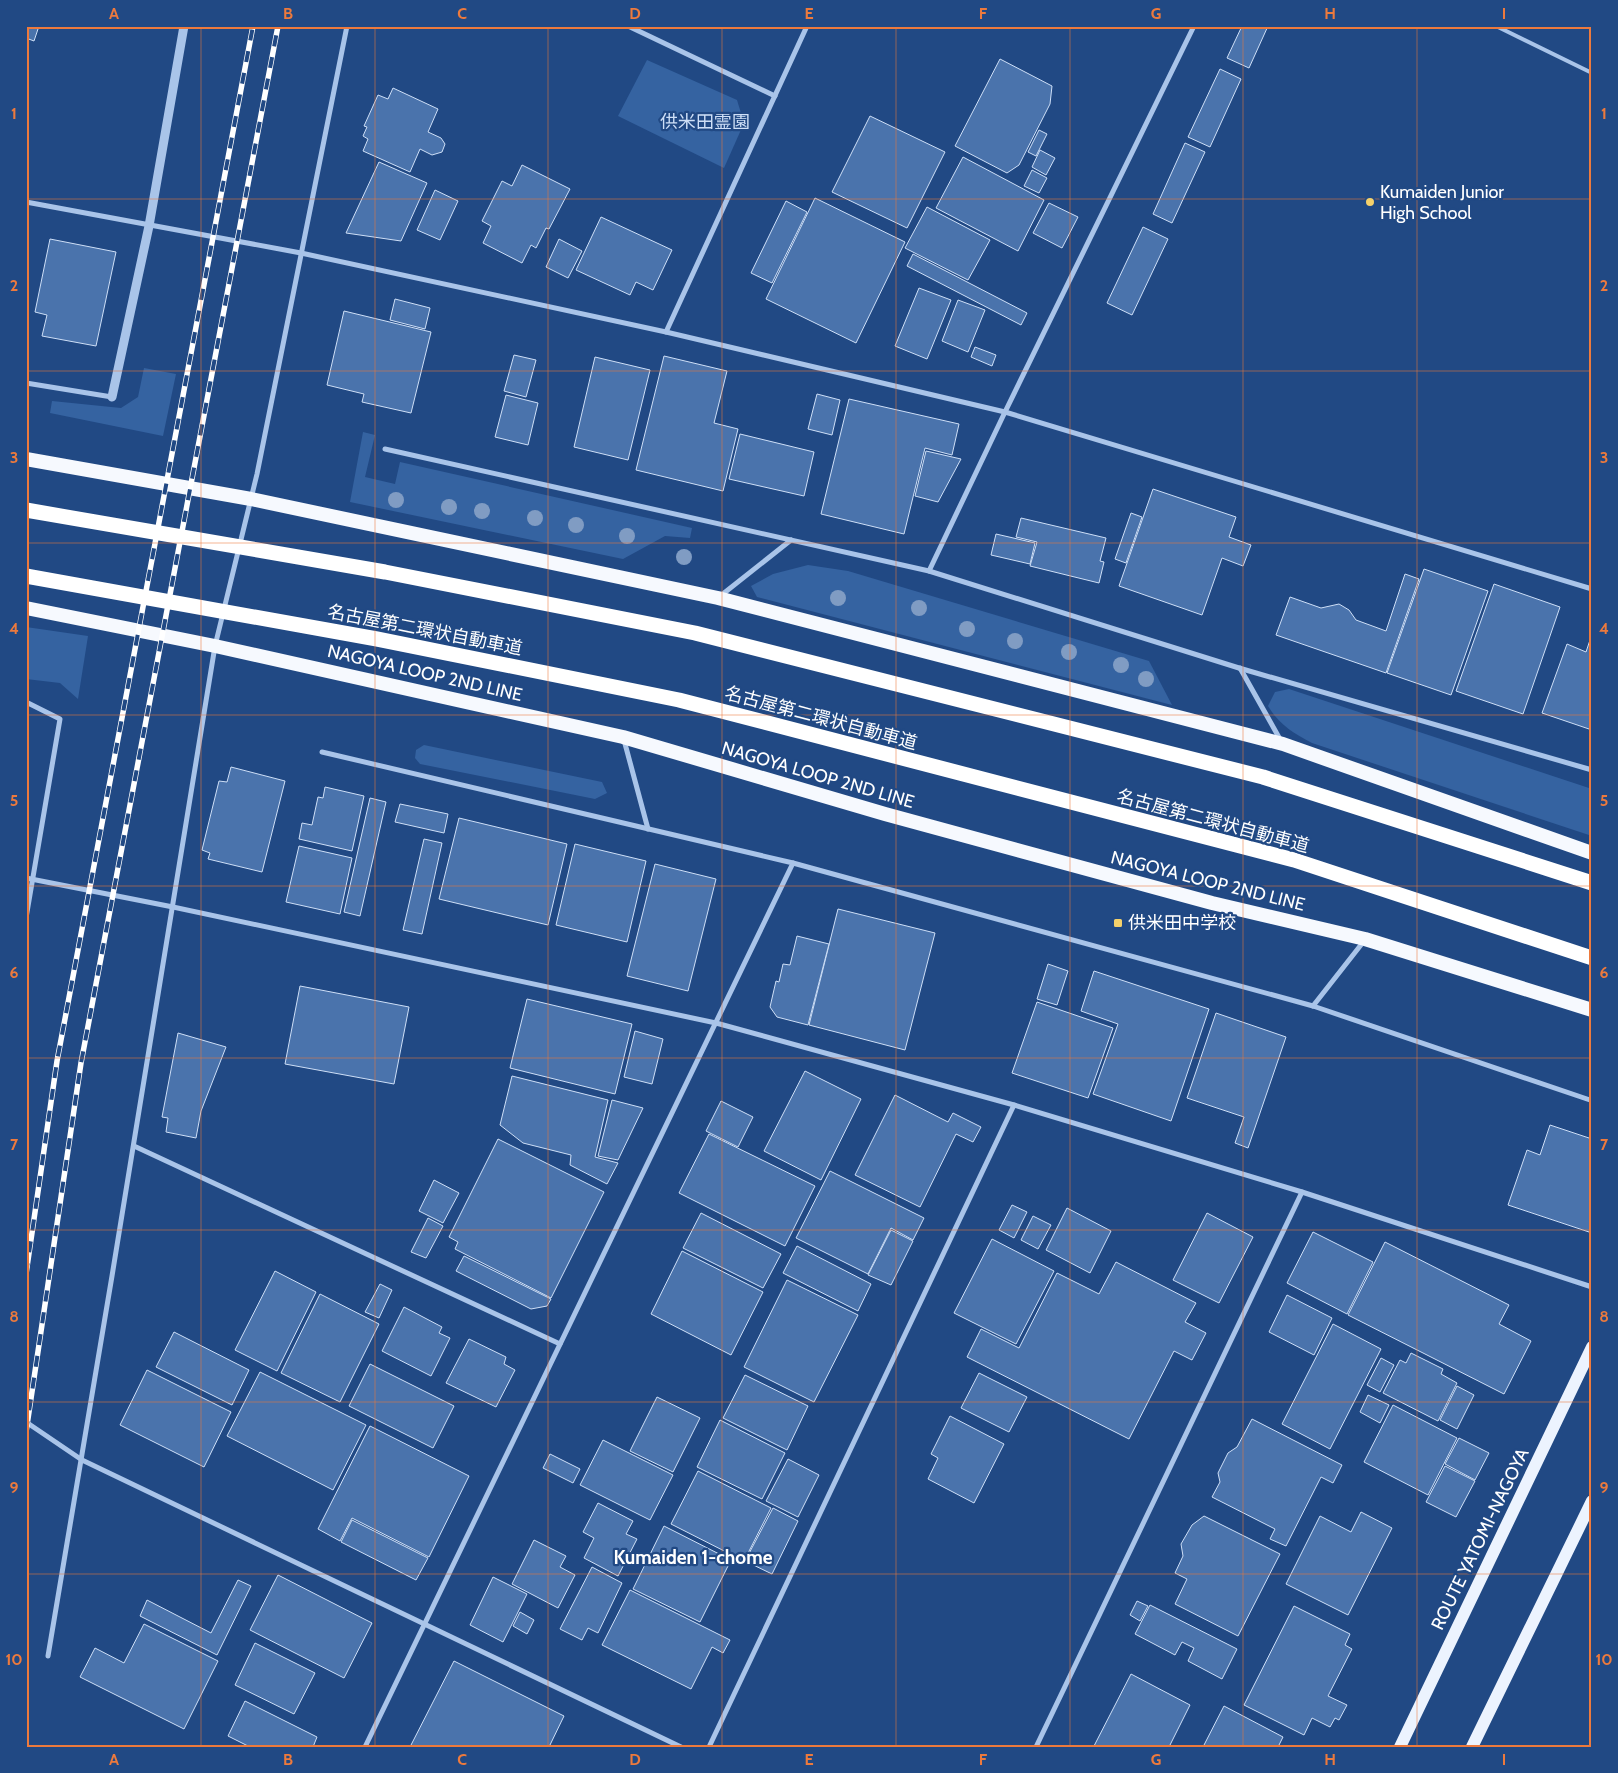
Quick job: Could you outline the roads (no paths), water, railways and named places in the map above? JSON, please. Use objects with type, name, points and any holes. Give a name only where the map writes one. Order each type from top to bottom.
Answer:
[{"type":"highway","points":[[26,459],[251,499],[718,598],[1283,744],[1592,853]]},
{"type":"highway","points":[[26,510],[385,572],[695,633],[1263,777],[1592,883]]},
{"type":"highway","name":"名古屋第二環状自動車道","points":[[26,576],[377,639],[680,700],[1294,860],[1592,958]]},
{"type":"highway","name":"NAGOYA LOOP 2ND LINE","points":[[26,608],[216,646],[623,737],[933,828],[1212,904],[1365,939],[1592,1010]]},
{"type":"main road","name":"ROUTE YATOMI-NAGOYA","points":[[1400,1747],[1592,1347]]},
{"type":"main road","points":[[1472,1747],[1592,1501]]},
{"type":"street","points":[[26,382],[112,397],[149,226],[184,26]]},
{"type":"street","points":[[48,1656],[216,646],[259,464],[347,26]]},
{"type":"street","points":[[628,26],[775,96]]},
{"type":"street","points":[[666,332],[807,26]]},
{"type":"street","points":[[930,571],[1004,412],[1194,26]]},
{"type":"street","points":[[26,202],[301,253],[666,332],[1004,412],[1592,589]]},
{"type":"street","points":[[385,449],[930,571],[1239,668],[1592,770]]},
{"type":"street","points":[[718,598],[791,540]]},
{"type":"street","points":[[1239,668],[1283,744]]},
{"type":"street","points":[[26,702],[60,719],[26,918]]},
{"type":"street","points":[[623,737],[648,829]]},
{"type":"street","points":[[322,752],[793,863],[1313,1006],[1590,1100]]},
{"type":"street","points":[[365,1747],[793,863]]},
{"type":"street","points":[[26,878],[716,1022],[1014,1105],[1302,1192],[1592,1286]]},
{"type":"street","points":[[1313,1006],[1365,939]]},
{"type":"street","points":[[709,1747],[1014,1105]]},
{"type":"street","points":[[134,1146],[560,1344]]},
{"type":"street","points":[[1036,1747],[1302,1192]]},
{"type":"street","points":[[26,1422],[82,1460],[681,1747]]},
{"type":"lane","points":[[1496,26],[1592,73]]},
{"type":"railway","points":[[26,1274],[57,1061],[253,26]]},
{"type":"railway","points":[[26,1432],[81,1063],[278,26]]},
{"type":"place","name":"Kumaiden Junior High School","points":[[1370,202]]},
{"type":"place","name":"供米田中学校","points":[[1118,923]]},
{"type":"district","name":"Kumaiden 1-chome","points":[[693,1557]]},
{"type":"park label","name":"供米田霊園","points":[[705,122]]}]
